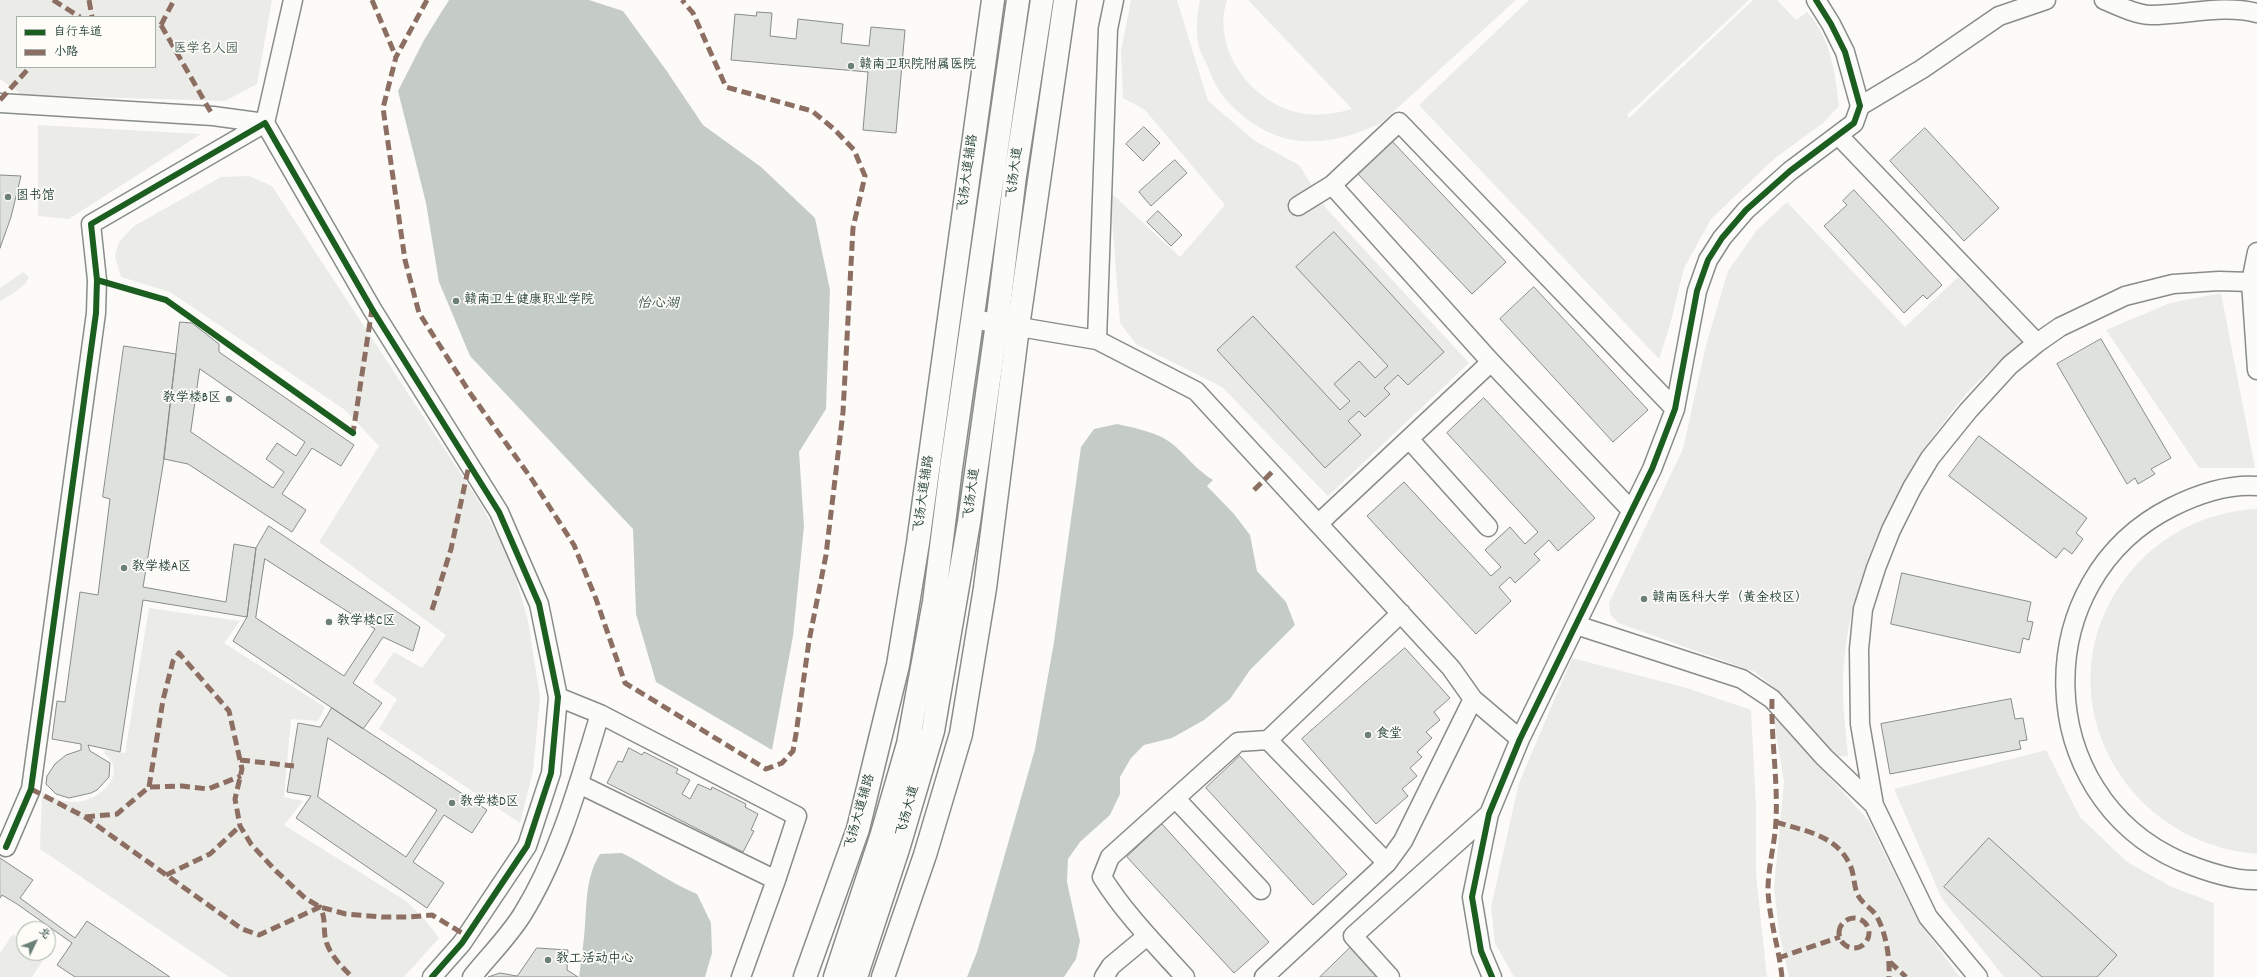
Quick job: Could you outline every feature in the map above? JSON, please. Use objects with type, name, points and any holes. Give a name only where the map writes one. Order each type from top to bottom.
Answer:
[{"type":"street","points":[[293,0],[265,123],[372,309],[499,512],[539,604],[558,697],[551,773],[527,846],[462,943],[432,977]]},
{"type":"street","name":"飞扬大道辅路","points":[[805,977],[858,829],[898,665],[918,543],[993,0]]},
{"type":"street","name":"飞扬大道","points":[[835,977],[881,838],[908,744],[934,602],[951,468],[1018,0]]},
{"type":"street","name":"飞扬大道","points":[[856,977],[899,846],[933,731],[969,522],[997,323],[1015,176],[1042,0]]},
{"type":"street","points":[[883,977],[925,854],[961,734],[985,588],[1018,327],[1065,0]]},
{"type":"street","points":[[1097,340],[1108,29],[1114,0]]},
{"type":"street","points":[[1492,977],[1481,951],[1472,897],[1489,814],[1520,739],[1652,469],[1675,409],[1696,291],[1708,260],[1722,238],[1746,210],[1790,170],[1854,123],[1860,106],[1845,52],[1831,24],[1816,0]]},
{"type":"street","points":[[1860,106],[1922,69],[2000,16],[2046,0]]},
{"type":"street","points":[[2104,0],[2130,10],[2150,15],[2218,10],[2257,13]]},
{"type":"street","points":[[986,44],[1000,121]]},
{"type":"street","points":[[1015,176],[1052,98]]},
{"type":"street","points":[[0,103],[213,116],[265,123]]},
{"type":"street","points":[[1298,206],[1332,185],[1399,122],[1675,409]]},
{"type":"street","points":[[6,847],[31,789],[95,320],[97,280],[91,224],[265,123]]},
{"type":"street","points":[[1838,135],[2037,343]]},
{"type":"street","points":[[1332,185],[1491,362],[1631,510]]},
{"type":"street","points":[[2257,252],[2251,282],[2257,370]]},
{"type":"street","points":[[1978,977],[1928,917],[1874,805],[1860,724],[1859,649],[1863,609],[1876,568],[1895,522],[1930,458],[1968,411],[2010,366],[2037,343],[2060,327],[2125,296],[2173,284],[2219,281],[2251,282]]},
{"type":"street","points":[[972,319],[1097,340],[1196,391],[1451,668],[1473,699],[1520,739]]},
{"type":"street","points":[[1319,523],[1491,362]]},
{"type":"street","points":[[1409,439],[1488,528]]},
{"type":"street","points":[[918,543],[951,468]]},
{"type":"street","points":[[2257,486],[2244,485],[2195,496],[2150,518],[2112,552],[2084,594],[2068,642],[2064,692],[2073,740],[2090,778],[2123,823],[2162,852],[2206,872],[2257,880]]},
{"type":"street","points":[[969,522],[985,588]]},
{"type":"street","points":[[1185,977],[1147,936],[1102,877],[1110,857],[1238,742],[1268,740],[1401,613]]},
{"type":"street","points":[[1576,625],[1742,679],[1772,699],[1824,757],[1874,805]]},
{"type":"street","points":[[898,665],[908,744]]},
{"type":"street","points":[[558,697],[600,714],[797,816],[741,977]]},
{"type":"street","points":[[1264,977],[1387,863],[1403,841],[1473,699]]},
{"type":"street","points":[[472,977],[521,916],[554,853],[579,784],[600,714]]},
{"type":"street","points":[[1268,740],[1387,863]]},
{"type":"street","points":[[579,784],[776,880]]},
{"type":"street","points":[[1176,799],[1261,890]]},
{"type":"street","points":[[1390,977],[1353,936],[1489,814]]},
{"type":"street","points":[[1104,977],[1112,966],[1147,936]]},
{"type":"green space","name":"医学名人园","points":[[0,0],[272,0],[257,84],[225,101],[22,95],[0,79]]},
{"type":"green space","points":[[1131,0],[1177,0],[1208,101],[1255,141],[1299,165],[1326,208],[1469,363],[1328,496],[1222,387],[1136,344],[1120,323],[1110,192],[1180,257],[1225,205],[1145,110],[1123,98],[1121,51]]},
{"type":"green space","points":[[1200,0],[1227,0],[1224,17],[1224,34],[1229,51],[1236,66],[1259,93],[1273,103],[1289,110],[1304,114],[1320,114],[1337,113],[1352,109],[1248,0],[1516,0],[1381,123],[1343,137],[1323,141],[1302,141],[1277,136],[1254,124],[1233,107],[1224,97],[1214,82],[1200,51],[1197,22]]},
{"type":"green space","points":[[1529,0],[1749,0],[1627,115],[1629,118],[1753,0],[1777,0],[1796,20],[1807,12],[1822,33],[1827,44],[1836,81],[1839,106],[1823,123],[1774,159],[1711,219],[1684,268],[1670,325],[1659,359],[1419,105]]},
{"type":"green space","points":[[38,125],[201,134],[69,219],[38,216]]},
{"type":"green space","points":[[249,176],[272,186],[480,503],[510,559],[528,620],[540,697],[533,771],[520,823],[379,729],[397,699],[373,682],[394,652],[422,668],[446,635],[319,542],[379,446],[345,410],[170,292],[121,277],[115,256],[119,242],[134,226],[221,177]]},
{"type":"green space","points":[[1787,202],[1905,327],[1958,277],[2024,341],[1987,373],[1966,394],[1941,426],[1897,495],[1879,532],[1864,570],[1853,609],[1846,649],[1843,697],[1848,756],[1829,757],[1783,695],[1755,672],[1618,623],[1610,614],[1609,603],[1683,449],[1706,345],[1728,271],[1757,230]]},
{"type":"green space","points":[[23,272],[29,277],[25,284],[14,293],[0,301],[0,288]]},
{"type":"green space","points":[[2221,293],[2255,468],[2199,468],[2106,330],[2170,303]]},
{"type":"green space","points":[[2257,509],[2257,854],[2205,842],[2161,818],[2127,784],[2103,743],[2092,698],[2093,651],[2109,604],[2141,560],[2166,539],[2194,524],[2225,513]]},
{"type":"green space","points":[[149,608],[240,621],[224,643],[325,707],[318,721],[291,719],[284,797],[303,801],[284,825],[406,901],[426,921],[439,938],[404,977],[229,977],[40,849],[42,792],[65,802],[84,801],[93,797],[101,792],[113,778],[114,770],[111,761],[104,753],[105,750],[125,753]]},
{"type":"green space","points":[[1572,658],[1687,688],[1751,710],[1756,806],[1756,875],[1767,977],[1514,977],[1495,943],[1491,907],[1519,783]]},
{"type":"green space","points":[[1777,719],[1868,820],[1918,921],[1960,977],[1789,977],[1779,932],[1774,887],[1784,781],[1774,721]]},
{"type":"green space","points":[[2046,750],[2080,817],[2127,862],[2172,887],[2214,903],[2214,977],[2004,977],[1942,899],[1894,789]]},
{"type":"green space","points":[[13,934],[16,936],[16,961],[43,961],[32,977],[0,977],[0,953]]},
{"type":"water","name":"怡心湖","points":[[449,0],[589,0],[623,11],[666,70],[703,125],[761,167],[815,218],[830,290],[826,409],[799,452],[804,526],[793,636],[772,750],[656,682],[636,614],[633,529],[470,356],[439,282],[426,203],[398,91],[424,40]]},
{"type":"water","points":[[1117,424],[1155,434],[1169,441],[1213,480],[1207,486],[1234,514],[1250,535],[1257,571],[1286,602],[1295,625],[1250,670],[1230,699],[1204,720],[1172,738],[1144,745],[1131,758],[1120,777],[1120,794],[1110,815],[1080,842],[1068,859],[1067,882],[1080,941],[1076,959],[1064,977],[967,977],[977,952],[1035,749],[1054,642],[1081,447],[1094,429]]},
{"type":"water","points":[[622,853],[678,885],[697,894],[711,923],[712,953],[705,977],[579,977],[588,888],[592,871],[600,854]]},
{"type":"building","name":"赣南卫职院附属医院","points":[[757,12],[772,13],[770,36],[796,39],[798,19],[843,24],[841,43],[869,46],[871,27],[905,30],[896,133],[863,130],[868,72],[731,60],[735,14],[756,16]]},
{"type":"building","points":[[1144,127],[1160,143],[1143,161],[1126,144]]},
{"type":"building","points":[[1925,128],[1999,208],[1964,241],[1890,161]]},
{"type":"building","points":[[1391,140],[1506,262],[1472,294],[1357,173]]},
{"type":"building","points":[[1175,160],[1187,173],[1151,206],[1139,192]]},
{"type":"building","name":"图书馆","points":[[0,175],[21,176],[11,217],[0,248]]},
{"type":"building","points":[[1854,190],[1942,285],[1927,299],[1923,295],[1904,313],[1824,226],[1847,205],[1843,201]]},
{"type":"building","points":[[1158,211],[1182,235],[1171,246],[1147,222]]},
{"type":"building","points":[[1334,232],[1444,352],[1408,385],[1398,375],[1384,388],[1390,394],[1365,417],[1359,411],[1348,421],[1361,435],[1325,468],[1217,350],[1253,316],[1340,410],[1350,401],[1334,384],[1359,361],[1375,378],[1388,366],[1296,267]]},
{"type":"building","points":[[1534,287],[1648,410],[1613,442],[1500,319]]},
{"type":"building","name":"教学楼B区","points":[[180,322],[192,323],[219,344],[219,352],[354,445],[341,466],[312,448],[282,494],[306,510],[292,532],[188,464],[164,459]]},
{"type":"building","points":[[2101,339],[2171,458],[2151,469],[2155,474],[2138,484],[2135,478],[2127,484],[2057,364]]},
{"type":"building","name":"教学楼A区","points":[[124,346],[176,354],[164,459],[143,587],[226,602],[234,544],[256,548],[247,617],[143,600],[120,752],[88,745],[90,751],[110,763],[109,777],[97,790],[91,793],[69,798],[56,794],[46,784],[47,776],[55,764],[66,755],[81,750],[81,744],[52,739],[57,701],[65,702],[80,592],[98,595],[110,499],[103,497]]},
{"type":"building","points":[[200,369],[305,442],[296,456],[277,443],[266,459],[284,472],[273,488],[191,432]]},
{"type":"building","points":[[1484,398],[1595,518],[1558,551],[1549,540],[1534,554],[1540,560],[1515,583],[1510,577],[1499,587],[1511,601],[1476,634],[1367,516],[1404,482],[1491,576],[1501,567],[1485,550],[1510,527],[1525,544],[1538,532],[1447,433]]},
{"type":"building","points":[[1979,436],[2087,518],[2076,533],[2083,539],[2072,554],[2064,548],[2056,558],[1949,476]]},
{"type":"building","name":"教学楼C区","points":[[269,526],[420,627],[413,651],[383,637],[353,683],[382,703],[363,729],[233,641],[247,617],[256,548]]},
{"type":"building","points":[[265,559],[375,629],[344,676],[256,618]]},
{"type":"building","points":[[1902,573],[2031,602],[2027,621],[2033,622],[2029,640],[2023,638],[2020,653],[1891,624]]},
{"type":"building","name":"食堂","points":[[1405,648],[1450,698],[1434,712],[1440,720],[1426,732],[1432,738],[1417,752],[1422,757],[1410,768],[1417,776],[1402,789],[1408,796],[1376,824],[1302,739]]},
{"type":"building","points":[[2011,699],[2015,719],[2023,718],[2027,740],[2019,741],[2021,749],[1890,774],[1881,724]]},
{"type":"building","name":"教学楼D区","points":[[332,708],[487,810],[472,833],[444,815],[413,862],[444,883],[427,908],[296,818],[311,796],[287,792],[298,723],[320,727]],"holes":[[[328,738],[437,810],[406,857],[318,797]]]},
{"type":"building","points":[[629,748],[642,755],[644,752],[678,769],[676,773],[690,780],[682,794],[690,799],[698,784],[711,790],[712,787],[746,804],[745,807],[758,814],[751,830],[754,831],[743,852],[607,783],[618,761],[622,762]]},
{"type":"building","points":[[1240,756],[1347,874],[1313,905],[1206,788]]},
{"type":"building","points":[[1162,824],[1269,942],[1234,973],[1127,857]]},
{"type":"building","points":[[1989,838],[2117,955],[2097,977],[2042,977],[1944,887]]},
{"type":"building","points":[[0,858],[33,880],[20,898],[52,921],[41,921],[2,895],[0,898]]},
{"type":"building","points":[[87,921],[170,977],[75,977],[57,965],[72,943],[56,932],[56,924],[75,938]]},
{"type":"building","points":[[1351,947],[1380,977],[1320,977]]},
{"type":"building","name":"教工活动中心","points":[[537,948],[568,950],[567,970],[578,977],[488,977],[500,973],[517,976]]},
{"type":"marked path","points":[[53,0],[78,16]]},
{"type":"marked path","points":[[89,0],[92,16]]},
{"type":"marked path","points":[[161,25],[174,0]]},
{"type":"marked path","points":[[372,0],[396,57]]},
{"type":"marked path","points":[[427,0],[396,57],[383,108],[405,260],[419,313],[470,393],[531,478],[574,545],[596,599],[625,683],[766,769],[782,763],[793,751],[809,641],[826,555],[843,412],[853,228],[865,176],[854,150],[834,129],[812,111],[726,87],[693,13],[682,0]]},
{"type":"marked path","points":[[161,25],[213,116]]},
{"type":"marked path","points":[[0,100],[29,68]]},
{"type":"marked path","points":[[351,431],[353,433],[372,309]]},
{"type":"marked path","points":[[432,610],[451,549],[469,465]]},
{"type":"marked path","points":[[1254,490],[1272,472]]},
{"type":"marked path","points":[[149,787],[163,700],[173,661],[179,653],[229,711],[242,769],[235,799],[240,826],[251,844],[275,870],[305,898],[320,907],[346,914],[382,917],[432,915],[467,936]]},
{"type":"marked path","points":[[1772,699],[1776,805],[1775,829],[1768,890],[1770,912],[1782,977]]},
{"type":"marked path","points":[[240,760],[294,766]]},
{"type":"marked path","points":[[85,817],[117,814],[149,787],[182,786],[208,789],[241,776]]},
{"type":"marked path","points":[[31,789],[85,817],[242,929],[259,935],[320,907],[329,949],[338,962],[352,977]]},
{"type":"marked path","points":[[1776,822],[1818,835],[1836,846],[1844,855],[1852,869],[1859,897],[1876,915],[1885,937],[1889,962],[1889,977]]},
{"type":"marked path","points":[[166,875],[210,854],[240,826]]},
{"type":"marked path","points":[[1854,918],[1860,919],[1868,927],[1869,933],[1868,939],[1860,947],[1854,948],[1848,947],[1840,939],[1839,933],[1840,927],[1848,919],[1854,918]]},
{"type":"marked path","points":[[1778,958],[1840,937]]},
{"type":"marked path","points":[[1890,962],[1906,977]]},
{"type":"cycle path","points":[[1492,977],[1481,951],[1472,897],[1489,814],[1520,739],[1652,469],[1675,409],[1697,291],[1708,260],[1722,238],[1746,210],[1790,171],[1854,123],[1860,106],[1845,52],[1831,24],[1816,0]]},
{"type":"cycle path","points":[[6,847],[31,789],[96,313],[97,280],[91,224],[265,123],[372,309],[499,512],[539,604],[558,697],[551,773],[527,846],[462,943],[432,977]]},
{"type":"cycle path","points":[[97,280],[166,300],[353,433]]},
{"type":"place","name":"赣南卫职院附属医院","points":[[851,66]]},
{"type":"place","name":"图书馆","points":[[8,197]]},
{"type":"place","name":"赣南卫生健康职业学院","points":[[456,301]]},
{"type":"place","name":"教学楼B区","points":[[229,399]]},
{"type":"place","name":"教学楼A区","points":[[124,568]]},
{"type":"place","name":"赣南医科大学（黄金校区）","points":[[1644,599]]},
{"type":"place","name":"教学楼C区","points":[[329,622]]},
{"type":"place","name":"食堂","points":[[1368,735]]},
{"type":"place","name":"教学楼D区","points":[[452,803]]},
{"type":"place","name":"教工活动中心","points":[[548,960]]}]
